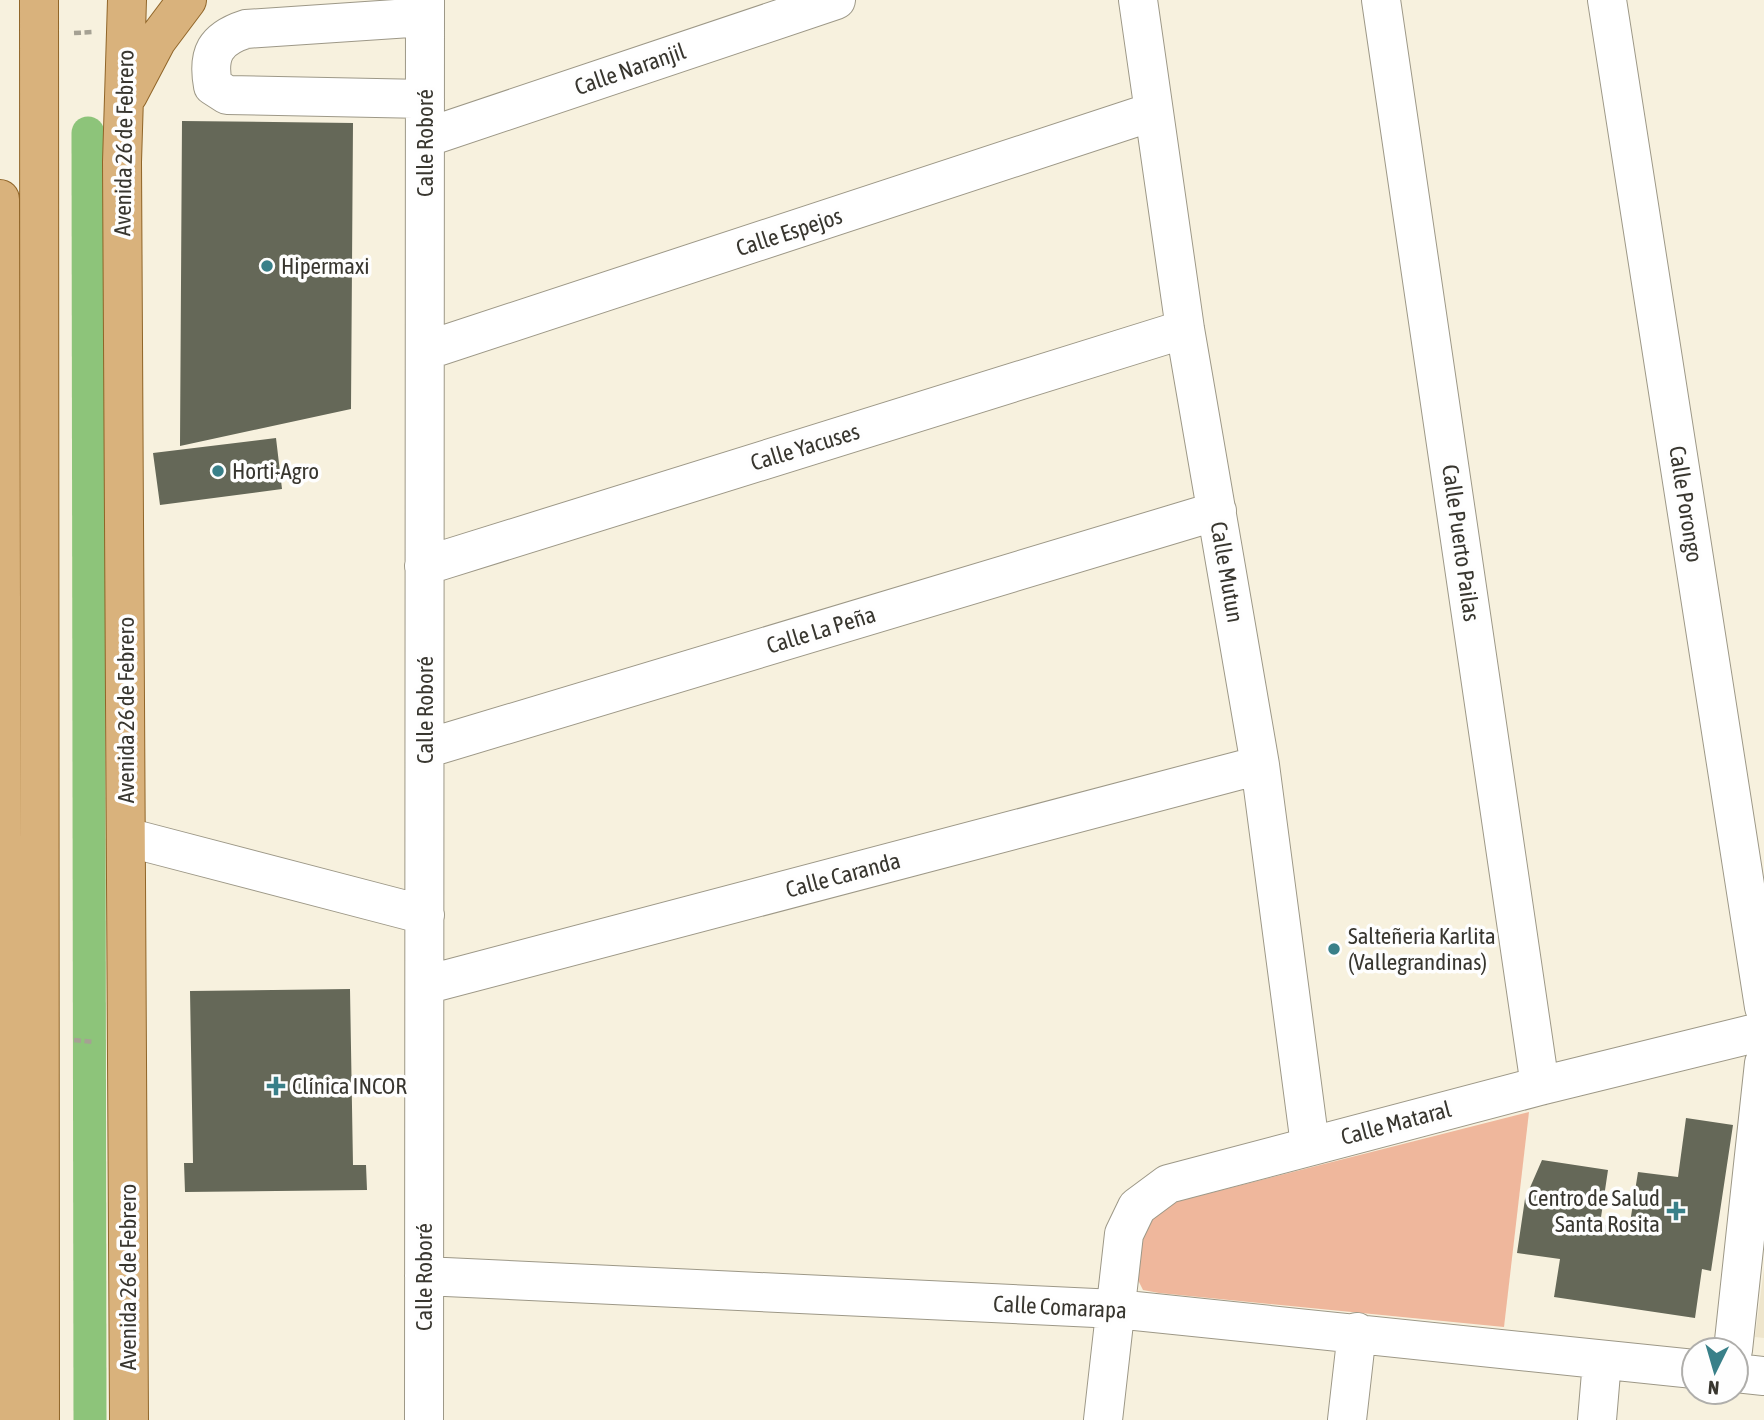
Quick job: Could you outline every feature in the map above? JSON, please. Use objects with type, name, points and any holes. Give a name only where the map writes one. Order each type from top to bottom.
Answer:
[{"type":"main road","points":[[39,0],[40,1420]]},
{"type":"main road","name":"Avenida 26 de Febrero","points":[[127,0],[122,107],[129,1420]]},
{"type":"main road","points":[[122,107],[157,40],[187,0]]},
{"type":"main road","points":[[0,199],[4,1420]]},
{"type":"street","name":"Calle Naranjil","points":[[425,138],[836,0]]},
{"type":"street","name":"Calle Mutun","points":[[1138,0],[1185,329],[1261,765],[1310,1145]]},
{"type":"street","name":"Calle Puerto Pailas","points":[[1381,0],[1540,1086]]},
{"type":"street","name":"Calle Porongo","points":[[1607,0],[1764,1007]]},
{"type":"street","name":"Calle Roboré","points":[[424,1420],[425,9]]},
{"type":"street","points":[[425,9],[246,29],[226,35],[214,51],[209,68],[213,86],[227,95],[425,99]]},
{"type":"street","name":"Calle Espejos","points":[[425,351],[1153,112]]},
{"type":"street","name":"Calle Yacuses","points":[[424,566],[1185,329]]},
{"type":"street","name":"Calle La Peña","points":[[425,749],[1217,511]]},
{"type":"street","name":"Calle Caranda","points":[[425,985],[1261,765]]},
{"type":"street","points":[[126,837],[425,915]]},
{"type":"street","name":"Calle Mataral","points":[[1103,1420],[1124,1234],[1137,1207],[1168,1184],[1310,1145],[1764,1031]]},
{"type":"street","points":[[1735,1336],[1764,1063]]},
{"type":"street","name":"Calle Comarapa","points":[[424,1276],[1116,1309],[1680,1368]]},
{"type":"street","points":[[1347,1420],[1356,1332]]},
{"type":"street","points":[[1597,1420],[1602,1361]]},
{"type":"path","points":[[61,1040],[105,1042]]},
{"type":"shaded area","points":[[1529,1112],[1504,1327],[1159,1293],[1143,1290],[1137,1278],[1139,1228],[1167,1204]]},
{"type":"shaded area","points":[[1764,1268],[1764,1338],[1755,1337]]},
{"type":"building","name":"Hipermaxi","points":[[182,121],[353,123],[351,409],[180,446]]},
{"type":"building","name":"Horti-Agro","points":[[276,438],[282,489],[160,505],[153,453]]},
{"type":"building","points":[[350,989],[353,1165],[366,1165],[367,1190],[185,1192],[184,1163],[193,1163],[190,991]]},
{"type":"building","name":"Centro de Salud Santa Rosita","points":[[1686,1118],[1733,1125],[1711,1271],[1702,1269],[1695,1318],[1554,1297],[1560,1259],[1517,1253],[1525,1199],[1542,1160],[1608,1170],[1600,1224],[1629,1229],[1638,1172],[1678,1177]]},
{"type":"waterway","points":[[88,133],[90,1420]]},
{"type":"place","name":"Hipermaxi","points":[[267,266]]},
{"type":"place","name":"Horti-Agro","points":[[218,471]]},
{"type":"place","name":"Salteñeria Karlita (Vallegrandinas)","points":[[1334,949]]},
{"type":"place","name":"Clínica INCOR","points":[[276,1086]]},
{"type":"place","name":"Centro de Salud Santa Rosita","points":[[1676,1211]]}]
